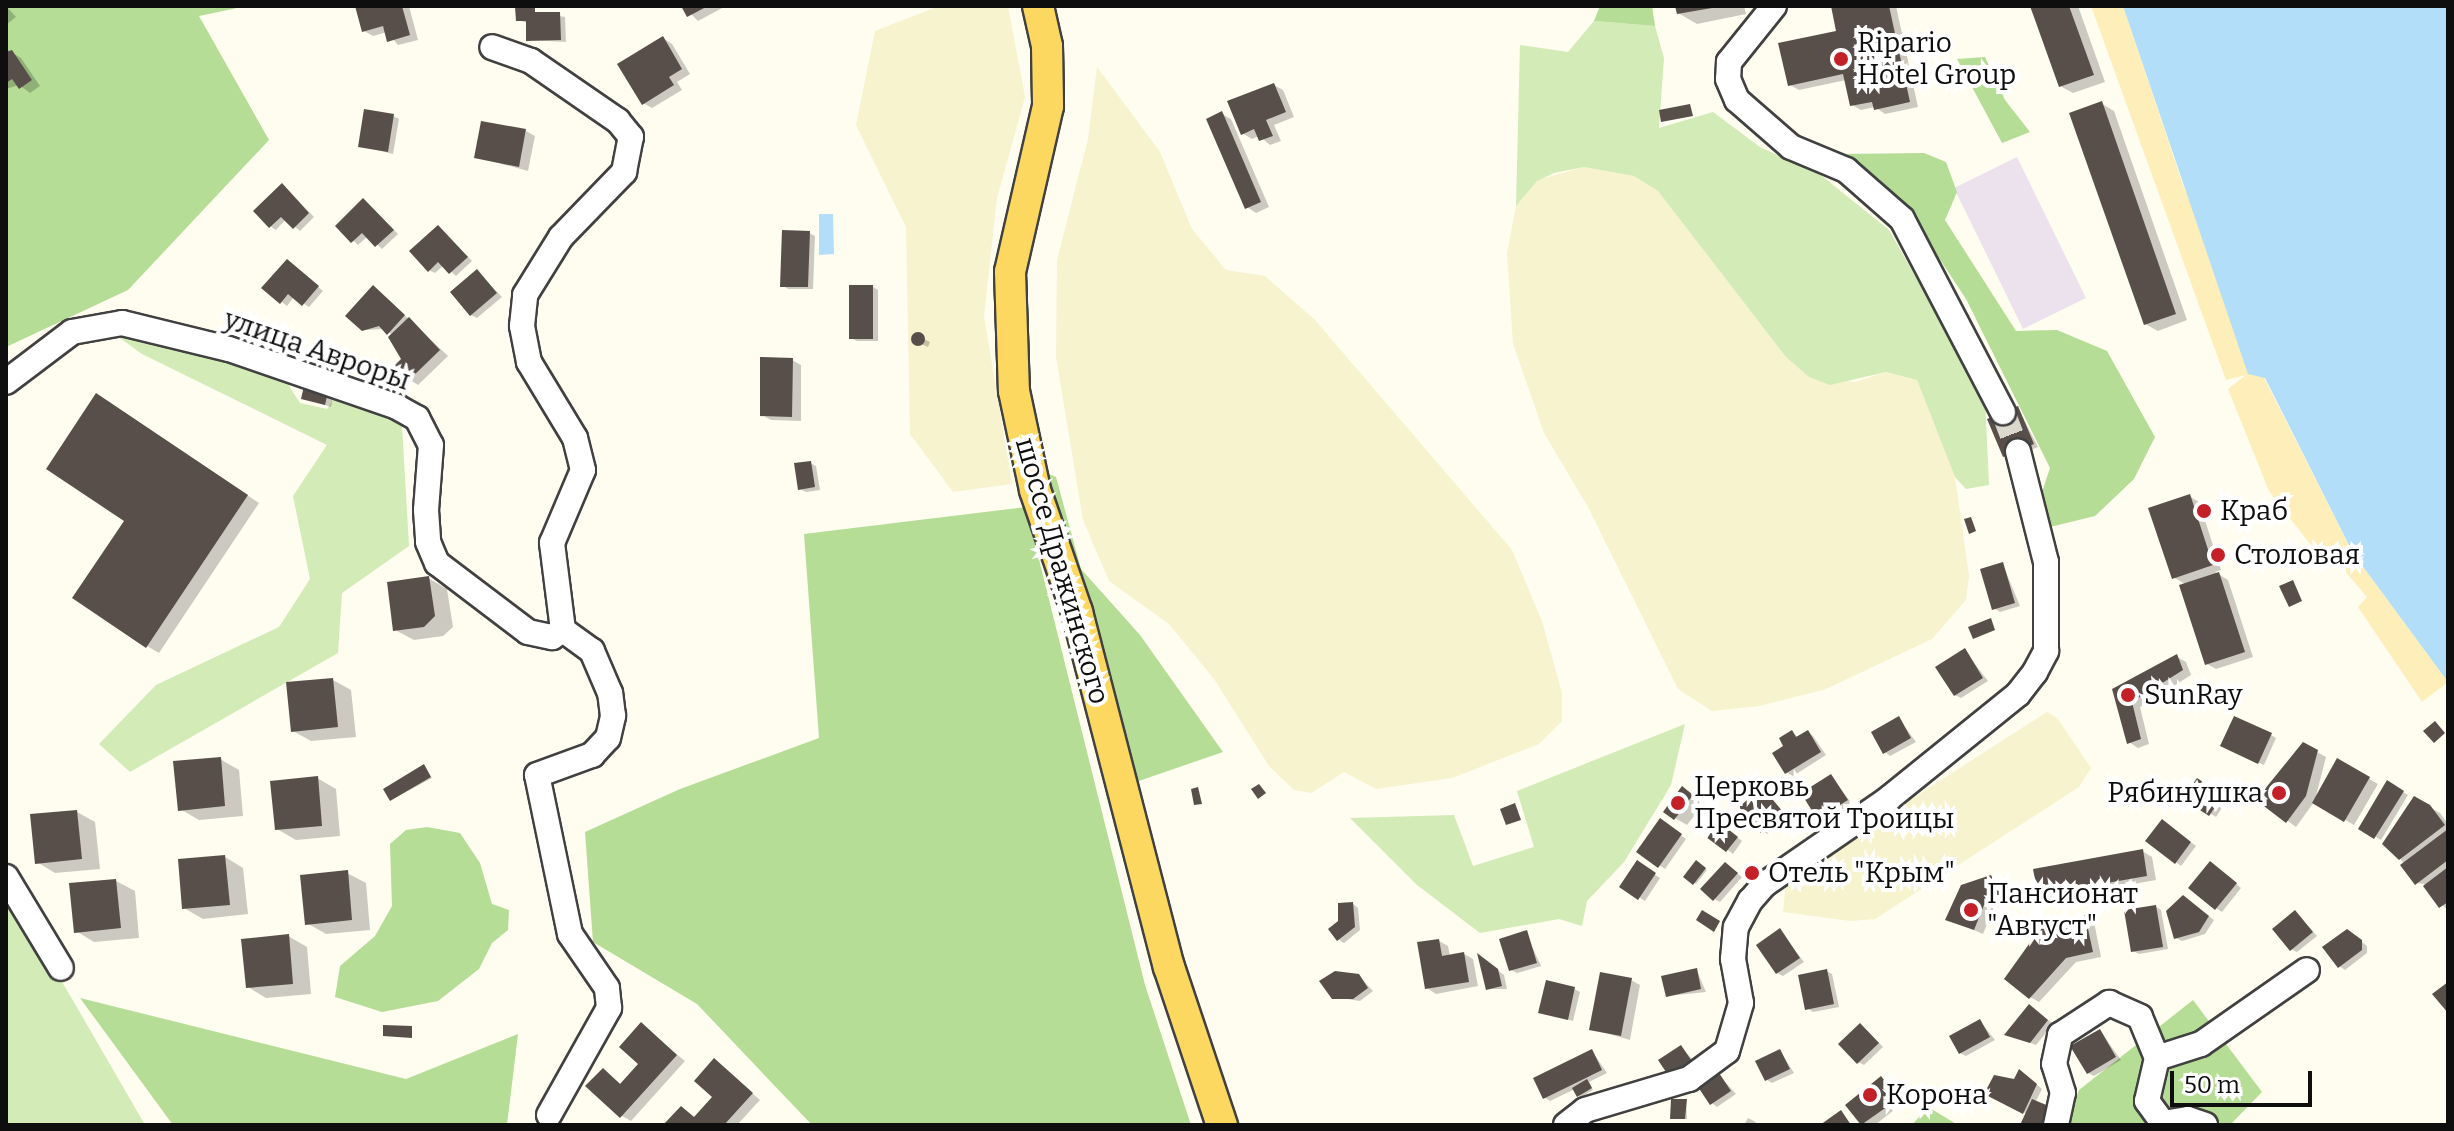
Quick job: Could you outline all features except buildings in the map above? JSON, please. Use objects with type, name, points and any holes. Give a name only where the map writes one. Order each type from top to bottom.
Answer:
[{"type":"main road","name":"шоссе Дражинского","points":[[1038,6],[1047,46],[1048,106],[1010,272],[1014,391],[1035,490],[1077,612],[1169,967],[1222,1125]]},
{"type":"street","points":[[1774,6],[1729,62],[1728,79],[1737,100],[1791,147],[1846,170],[1902,219],[2003,412]]},
{"type":"street","points":[[492,47],[531,61],[618,121],[631,137],[624,172],[561,237],[525,295],[522,326],[529,362],[575,438],[583,470],[552,543],[563,630],[592,651],[610,693],[613,716],[608,738],[592,755],[537,775],[570,934],[607,988],[609,1008],[549,1115]]},
{"type":"street","name":"улица Авроры","points":[[6,382],[72,332],[122,323],[229,349],[397,407],[417,418],[431,445],[426,510],[428,542],[437,563],[528,632],[552,637],[563,630]]},
{"type":"street","points":[[1566,1125],[1585,1110],[1689,1079],[1727,1051],[1741,1003],[1733,959],[1736,927],[1750,901],[1765,884],[1888,799],[2018,694],[2046,651],[2044,536],[2018,451]]},
{"type":"street","points":[[6,877],[61,968]]},
{"type":"street","points":[[2157,1058],[2201,1044],[2307,970]]},
{"type":"street","points":[[2056,1125],[2063,1093],[2054,1064],[2060,1035],[2109,1003],[2140,1017],[2157,1058],[2147,1101],[2163,1123],[2188,1119],[2205,1125]]},
{"type":"shaded area","points":[[939,6],[1008,6],[1025,97],[997,198],[984,316],[1012,484],[953,492],[910,434],[906,227],[856,125],[875,31]]},
{"type":"shaded area","points":[[1097,67],[1160,152],[1192,229],[1226,270],[1265,276],[1315,320],[1512,550],[1542,621],[1562,693],[1562,721],[1539,744],[1452,778],[1376,789],[1344,772],[1311,793],[1294,790],[1269,766],[1214,679],[1169,624],[1109,581],[1083,520],[1056,357],[1057,260],[1088,139]]},
{"type":"shaded area","points":[[2017,157],[2086,298],[2023,329],[1954,188]]},
{"type":"shaded area","points":[[1584,167],[1634,176],[1658,191],[1786,357],[1809,377],[1855,382],[1886,372],[1917,380],[1955,477],[1969,576],[1966,600],[1932,639],[1826,689],[1759,706],[1712,711],[1678,689],[1588,507],[1544,433],[1513,344],[1507,253],[1516,206],[1537,180]]},
{"type":"shaded area","points":[[2047,712],[2057,718],[2091,768],[2079,787],[1875,919],[1851,921],[1783,912],[1786,883],[1818,859]]},
{"type":"green space","points":[[6,6],[247,6],[199,16],[269,140],[128,290],[6,347]]},
{"type":"green space","points":[[1600,6],[1652,6],[1655,26],[1594,21]]},
{"type":"green space","points":[[1594,21],[1655,26],[1664,58],[1659,128],[1713,112],[1760,147],[1822,176],[1889,230],[1985,399],[1989,485],[1966,489],[1955,477],[1917,380],[1886,372],[1830,385],[1809,377],[1786,357],[1658,191],[1634,176],[1584,167],[1554,173],[1537,181],[1516,206],[1520,45],[1568,52]]},
{"type":"green space","points":[[1985,57],[2005,100],[2030,132],[2002,143],[1957,59]]},
{"type":"green space","points":[[1924,153],[1946,162],[1957,192],[1945,220],[2016,331],[2057,330],[2107,351],[2155,437],[2134,479],[2095,516],[2046,528],[2039,501],[2050,468],[1966,299],[1904,205],[1879,179],[1840,154]]},
{"type":"green space","points":[[139,329],[286,381],[300,403],[327,409],[337,393],[402,426],[409,546],[342,593],[338,653],[130,772],[99,744],[156,685],[279,627],[310,579],[293,496],[327,445],[142,354],[117,336]]},
{"type":"green space","points":[[1046,473],[1056,477],[1081,569],[1140,635],[1223,752],[1133,783],[1087,634]]},
{"type":"green space","points":[[1026,507],[1145,985],[1191,1125],[812,1125],[697,1004],[593,942],[585,832],[680,789],[819,738],[804,534]]},
{"type":"green space","points":[[1685,724],[1671,785],[1624,862],[1587,901],[1582,926],[1559,919],[1480,933],[1417,885],[1350,818],[1454,815],[1473,866],[1534,847],[1517,791]]},
{"type":"green space","points":[[427,827],[460,833],[480,863],[492,904],[509,910],[508,930],[492,943],[479,969],[438,1001],[382,1012],[335,997],[340,966],[375,936],[392,906],[390,844],[406,830]]},
{"type":"green space","points":[[6,887],[75,1004],[145,1125],[6,1125]]},
{"type":"green space","points":[[80,998],[406,1079],[518,1034],[507,1125],[173,1125]]},
{"type":"green space","points":[[2193,1000],[2262,1092],[2230,1125],[2065,1125],[2079,1090]]},
{"type":"green space","points":[[1928,1107],[1958,1125],[1912,1125]]},
{"type":"sand","points":[[2091,6],[2123,6],[2183,185],[2264,378],[2353,553],[2448,682],[2422,702],[2358,607],[2367,597],[2343,569],[2352,553],[2320,557],[2269,491],[2228,389],[2246,375],[2226,380]]},
{"type":"water","points":[[2123,6],[2448,6],[2448,682],[2353,553],[2265,378],[2248,374]]},
{"type":"water","points":[[819,214],[833,214],[834,254],[819,255]]},
{"type":"tunnel","points":[[2003,412],[2018,451]]},
{"type":"place","name":"Ripario Hotel Group","points":[[1841,59]]},
{"type":"place","name":"Краб","points":[[2204,511]]},
{"type":"place","name":"Столовая","points":[[2218,555]]},
{"type":"place","name":"SunRay","points":[[2128,695]]},
{"type":"place","name":"Рябинушка","points":[[2279,793]]},
{"type":"place","name":"Церковь Пресвятой Троицы","points":[[1678,803]]},
{"type":"place","name":"Отель \"Крым\"","points":[[1752,873]]},
{"type":"place","name":"Пансионат \"Август\"","points":[[1971,910]]},
{"type":"place","name":"Корона","points":[[1870,1095]]}]
